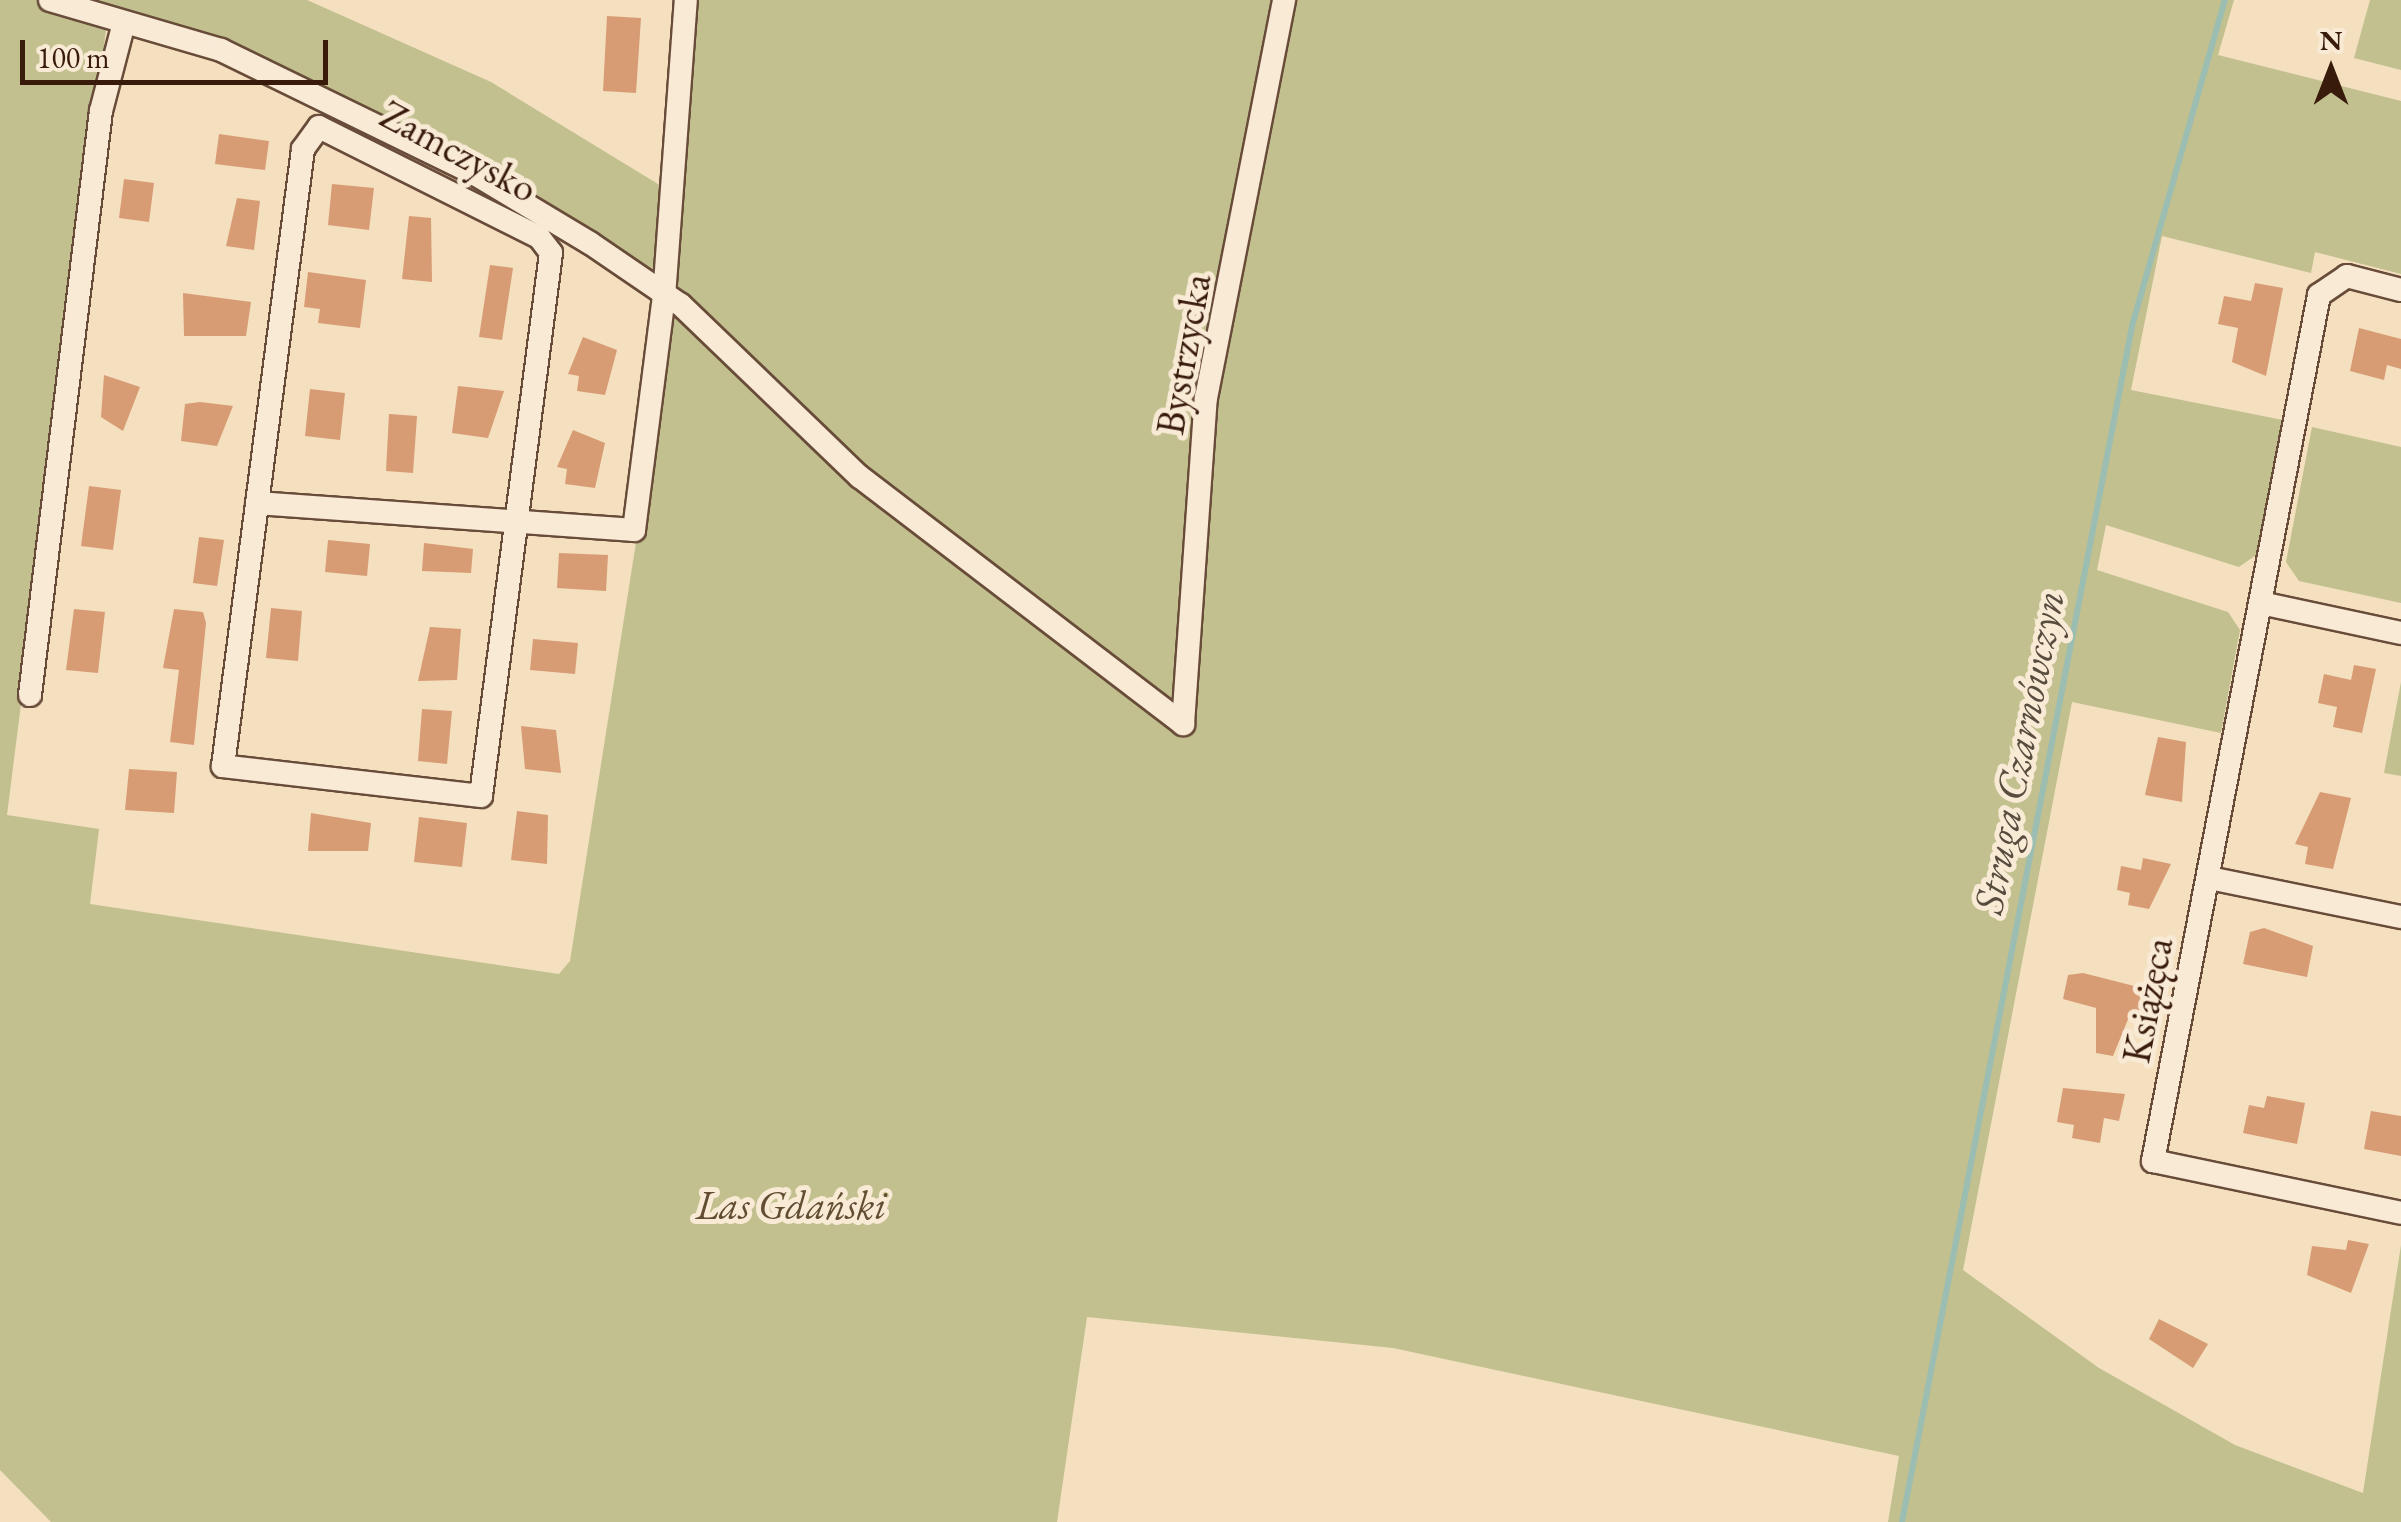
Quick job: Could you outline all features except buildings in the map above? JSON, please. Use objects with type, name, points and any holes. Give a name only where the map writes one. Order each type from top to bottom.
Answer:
[{"type":"street","points":[[50,0],[221,50],[474,174],[664,297]]},
{"type":"street","points":[[257,503],[634,530],[664,297],[686,0]]},
{"type":"street","name":"Bystrzycka","points":[[664,297],[860,477],[1183,724],[1206,398],[1284,0]]},
{"type":"street","points":[[30,695],[101,110],[124,22]]},
{"type":"street","name":"Zamczysko","points":[[327,126],[549,248],[518,522],[481,796],[223,766],[303,149],[312,130],[327,126]]},
{"type":"street","name":"Książęca","points":[[2401,290],[2347,276],[2319,295],[2153,1161],[2401,1213]]},
{"type":"street","points":[[2261,604],[2401,633]]},
{"type":"street","points":[[2210,878],[2401,917]]},
{"type":"green space","name":"Las Gdański","points":[[0,0],[307,0],[491,82],[676,195],[697,0],[2234,0],[2218,55],[2401,101],[2401,274],[2315,252],[2311,273],[2162,236],[2131,390],[2283,420],[2256,555],[2239,567],[2106,525],[2097,570],[2228,612],[2240,630],[2221,733],[2072,702],[1963,1270],[2099,1368],[2235,1445],[2363,1493],[2401,1245],[2401,1522],[1888,1522],[1899,1456],[1393,1348],[1087,1317],[1057,1522],[51,1522],[0,1470]],"holes":[[[109,6],[235,42],[477,162],[683,299],[670,327],[570,961],[559,974],[90,904],[99,829],[7,815]]]},
{"type":"green space","points":[[2370,0],[2401,0],[2401,70],[2354,58]]},
{"type":"green space","points":[[2312,427],[2401,447],[2401,603],[2299,581],[2286,562]]},
{"type":"green space","points":[[2401,682],[2401,776],[2384,773]]},
{"type":"waterway","name":"Struga Czarnówczyn","points":[[1902,1522],[2132,326],[2225,0]]}]
